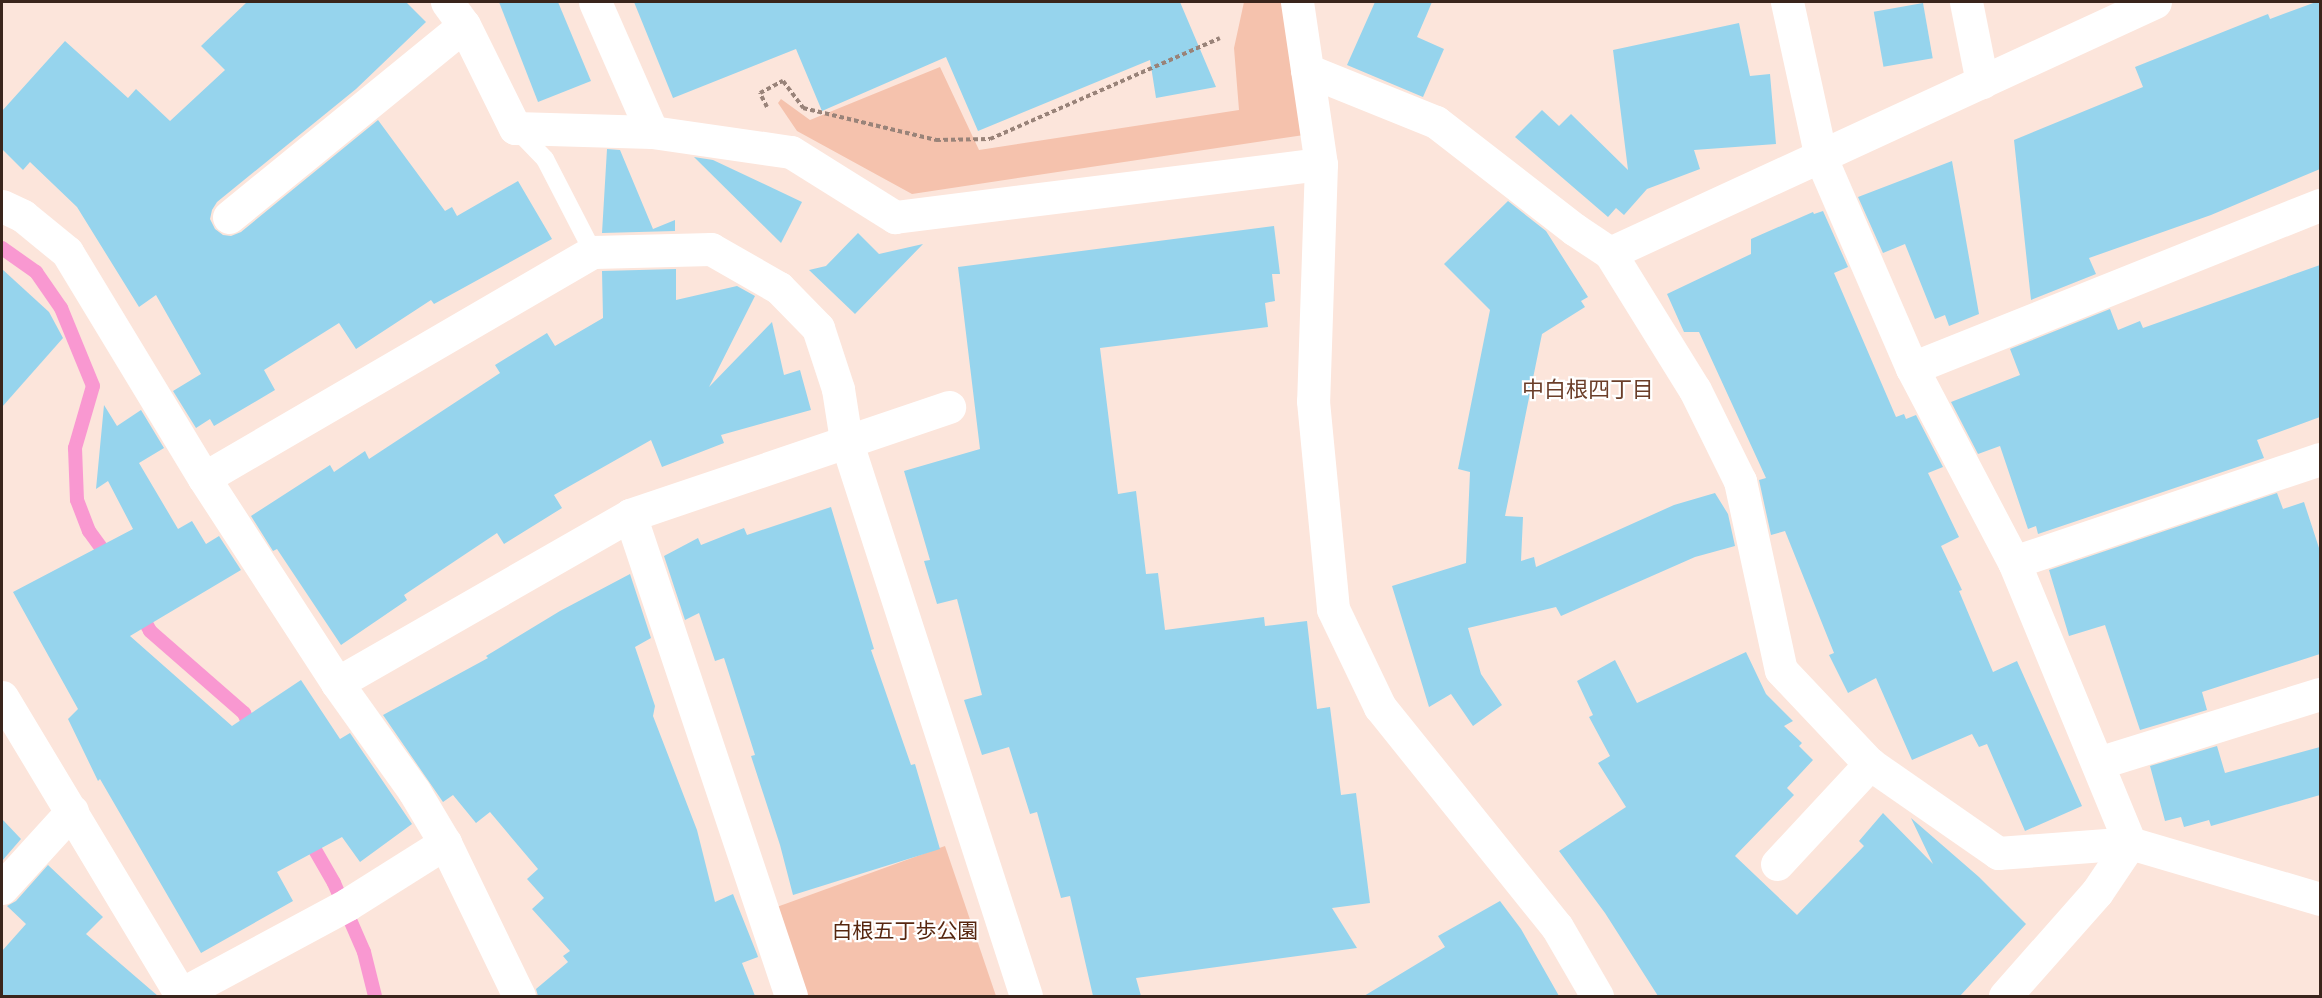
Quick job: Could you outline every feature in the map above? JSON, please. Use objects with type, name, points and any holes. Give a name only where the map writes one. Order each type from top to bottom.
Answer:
[{"type":"street","points":[[595,2],[652,132]]},
{"type":"street","points":[[1297,2],[1321,164],[1313,401],[1333,609],[1380,707],[1557,927],[1597,996]]},
{"type":"street","points":[[1787,2],[1821,158],[1912,369],[2014,562],[2130,843]]},
{"type":"street","points":[[1966,2],[1982,82]]},
{"type":"street","points":[[1610,253],[1821,158],[2155,2]]},
{"type":"street","points":[[229,218],[455,13],[515,129],[652,132],[791,152],[895,217],[1321,164]]},
{"type":"street","points":[[1307,70],[1436,122],[1574,229],[1610,253],[1695,390],[1740,481],[1781,670],[1870,764],[1998,853],[2130,843],[2320,899]]},
{"type":"street","points":[[1912,369],[2320,205]]},
{"type":"street","points":[[2,206],[23,216],[67,252],[204,478],[337,683],[414,791],[445,843],[519,996]]},
{"type":"street","points":[[204,478],[593,252],[711,249],[778,288],[818,328],[838,389],[846,440],[1026,996]]},
{"type":"street","points":[[337,683],[630,515],[949,407]]},
{"type":"street","points":[[2014,562],[2320,459]]},
{"type":"street","points":[[630,515],[791,996]]},
{"type":"street","points":[[2098,763],[2320,694]]},
{"type":"street","points":[[2,697],[72,811],[176,993],[348,904],[445,843]]},
{"type":"street","points":[[1777,864],[1870,764]]},
{"type":"street","points":[[2,888],[72,811]]},
{"type":"street","points":[[2006,996],[2097,892],[2130,843]]},
{"type":"lane","points":[[515,129],[545,159],[593,252]]},
{"type":"path","points":[[791,152],[760,93],[783,81],[803,108],[936,140],[990,139],[1220,38]]},
{"type":"green space","points":[[1244,2],[1285,2],[1304,135],[912,194],[797,131],[778,103],[781,99],[810,120],[940,67],[979,150],[1239,110],[1234,48]]},
{"type":"green space","name":"白根五丁歩公園","points":[[945,846],[996,996],[807,996],[774,908]]},
{"type":"building","points":[[247,2],[406,2],[426,22],[356,89],[217,202],[210,219],[215,229],[223,235],[231,236],[241,232],[378,120],[445,211],[452,207],[457,216],[518,181],[552,239],[434,304],[431,300],[356,349],[339,323],[264,370],[275,390],[214,426],[210,419],[196,428],[173,391],[201,374],[156,295],[139,307],[77,207],[30,162],[23,170],[2,149],[2,111],[65,41],[128,98],[136,89],[170,121],[225,70],[201,46]]},
{"type":"building","points":[[499,2],[558,2],[591,81],[538,102]]},
{"type":"building","points":[[634,2],[1180,2],[1216,87],[1156,98],[1150,60],[978,131],[946,57],[822,111],[796,49],[673,98]]},
{"type":"building","points":[[1375,2],[1432,2],[1417,37],[1444,49],[1423,97],[1347,65]]},
{"type":"building","points":[[2320,2],[2320,169],[2211,215],[2089,258],[2096,274],[2031,300],[2014,140],[2143,87],[2135,67],[2268,14],[2270,19]]},
{"type":"building","points":[[1923,3],[1933,58],[1883,67],[1874,12]]},
{"type":"building","points":[[1739,23],[1750,76],[1770,74],[1776,144],[1694,150],[1700,169],[1647,189],[1624,215],[1616,208],[1608,217],[1515,137],[1542,110],[1559,126],[1571,114],[1628,170],[1613,50]]},
{"type":"building","points":[[607,149],[620,150],[653,229],[675,220],[675,231],[602,233]]},
{"type":"building","points":[[694,157],[713,160],[802,202],[781,243]]},
{"type":"building","points":[[1952,161],[1979,314],[1949,326],[1945,315],[1935,319],[1905,244],[1883,253],[1858,197]]},
{"type":"building","points":[[1508,201],[1546,231],[1588,297],[1581,301],[1585,307],[1542,334],[1505,516],[1523,517],[1521,561],[1534,557],[1536,567],[1674,505],[1715,493],[1728,514],[1735,546],[1695,557],[1561,616],[1556,607],[1468,628],[1481,674],[1502,705],[1473,726],[1451,694],[1429,707],[1392,586],[1466,563],[1470,472],[1458,469],[1490,310],[1444,264]]},
{"type":"building","points":[[1823,211],[1848,267],[1834,273],[1896,417],[1904,414],[1906,419],[1916,415],[1943,467],[1928,473],[1959,537],[1941,546],[1962,590],[1959,591],[1993,672],[2017,661],[2082,806],[2025,831],[1987,744],[1979,747],[1972,734],[1912,760],[1876,678],[1848,693],[1829,655],[1834,653],[1785,531],[1771,535],[1759,480],[1766,478],[1699,332],[1684,332],[1667,294],[1751,254],[1751,239],[1813,212],[1814,214]]},
{"type":"building","points":[[1274,226],[1280,274],[1272,274],[1275,301],[1265,303],[1268,327],[1100,348],[1118,494],[1136,491],[1146,574],[1158,573],[1165,630],[1264,617],[1265,626],[1307,621],[1317,709],[1330,707],[1341,795],[1356,793],[1370,903],[1332,908],[1357,948],[1136,978],[1141,996],[1093,996],[1070,896],[1061,898],[1037,812],[1030,814],[1009,747],[982,755],[964,700],[982,695],[957,599],[937,604],[924,561],[930,560],[904,471],[980,449],[958,267]]},
{"type":"building","points":[[858,233],[879,254],[923,244],[855,314],[809,270],[826,266]]},
{"type":"building","points":[[2320,265],[2320,417],[2257,440],[2264,458],[2038,534],[2036,526],[2028,529],[2000,446],[1978,454],[1951,402],[2020,375],[2010,349],[2110,309],[2118,330],[2140,321],[2143,328]]},
{"type":"building","points":[[2,269],[49,312],[63,338],[2,407]]},
{"type":"building","points":[[676,269],[676,300],[737,286],[755,296],[709,387],[772,322],[784,375],[800,370],[811,410],[721,435],[724,443],[662,467],[651,440],[554,495],[562,508],[504,544],[497,533],[404,595],[407,600],[341,645],[277,549],[273,551],[251,516],[330,465],[334,472],[365,451],[369,459],[500,373],[495,365],[547,333],[555,346],[603,318],[602,271]]},
{"type":"building","points":[[104,405],[117,426],[141,410],[164,448],[139,463],[178,529],[192,521],[206,544],[219,536],[241,570],[130,636],[232,726],[301,680],[340,739],[350,733],[412,824],[360,862],[342,837],[277,872],[293,901],[201,953],[100,779],[98,781],[68,719],[78,709],[13,592],[133,529],[108,481],[96,489]]},
{"type":"building","points":[[2277,493],[2283,509],[2304,502],[2320,551],[2320,654],[2202,692],[2207,710],[2140,730],[2105,625],[2069,636],[2049,570]]},
{"type":"building","points":[[831,507],[874,649],[871,650],[911,765],[915,764],[940,849],[793,895],[780,845],[751,756],[755,755],[724,658],[715,661],[699,613],[685,620],[664,556],[698,538],[701,545],[744,528],[747,535]]},
{"type":"building","points":[[630,574],[651,638],[635,647],[655,706],[653,716],[697,830],[715,902],[733,894],[757,954],[758,957],[742,963],[755,996],[538,996],[536,989],[568,962],[563,956],[570,951],[532,909],[544,898],[527,879],[538,869],[490,812],[476,823],[453,795],[443,802],[383,715],[488,658],[486,656],[560,611]]},
{"type":"building","points":[[1746,652],[1766,694],[1793,721],[1784,726],[1802,743],[1799,746],[1813,760],[1787,788],[1794,795],[1735,856],[1797,915],[1864,846],[1859,841],[1883,813],[1933,864],[1911,818],[1979,877],[2026,924],[1960,996],[1658,996],[1605,913],[1559,851],[1626,807],[1598,763],[1610,756],[1589,717],[1593,715],[1577,681],[1615,660],[1637,703]]},
{"type":"building","points":[[2217,746],[2225,773],[2320,747],[2320,795],[2211,826],[2209,820],[2184,827],[2181,817],[2165,821],[2150,766]]},
{"type":"building","points":[[2,819],[21,839],[2,861]]},
{"type":"building","points":[[48,865],[103,917],[86,934],[158,996],[2,996],[2,951],[26,924],[7,906],[16,901]]},
{"type":"building","points":[[1500,901],[1521,929],[1559,996],[1364,996],[1445,947],[1438,936]]},
{"type":"waterway","points":[[2,248],[36,272],[61,308],[93,386],[75,448],[77,500],[89,531],[111,561]]},
{"type":"waterway","points":[[138,609],[150,631],[244,713],[252,732]]},
{"type":"waterway","points":[[307,836],[334,883],[364,952],[375,996]]},
{"type":"district","name":"中白根四丁目","points":[[1588,390]]}]
